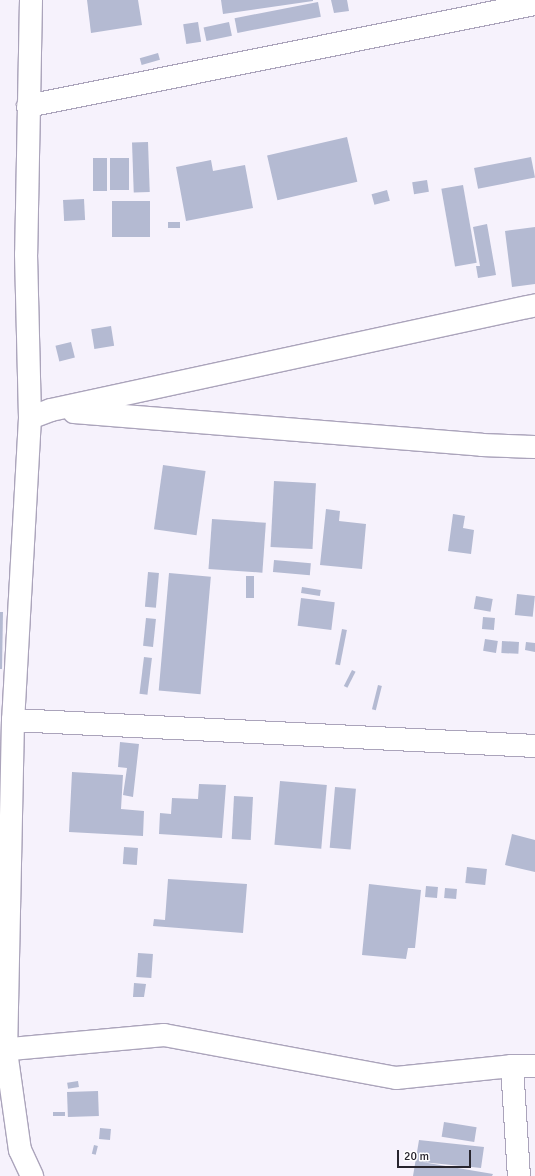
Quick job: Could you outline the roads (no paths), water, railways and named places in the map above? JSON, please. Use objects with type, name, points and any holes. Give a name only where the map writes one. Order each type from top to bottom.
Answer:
[{"type":"street","points":[[31,0],[26,254],[30,418],[13,720],[3,1050],[20,1150],[32,1176]]},
{"type":"street","points":[[28,106],[535,4]]},
{"type":"street","points":[[30,418],[51,410],[535,305]]},
{"type":"street","points":[[51,410],[466,444],[535,447]]},
{"type":"street","points":[[13,720],[535,746]]},
{"type":"street","points":[[3,1050],[164,1035],[396,1078],[512,1066],[535,1066]]},
{"type":"street","points":[[512,1066],[519,1176]]}]
